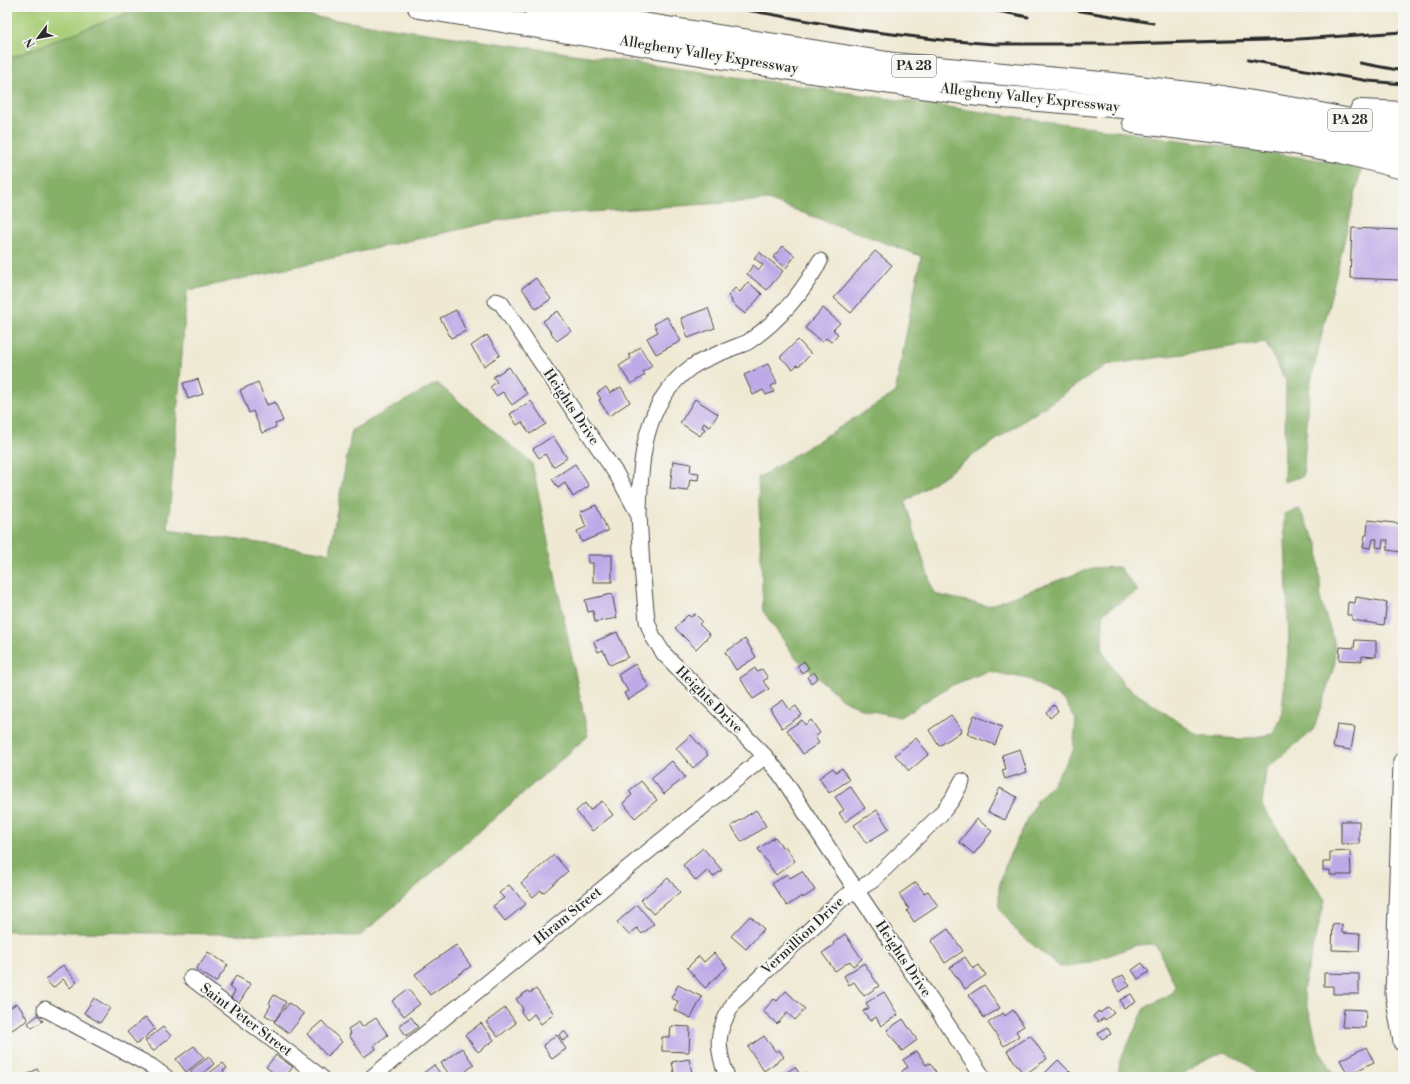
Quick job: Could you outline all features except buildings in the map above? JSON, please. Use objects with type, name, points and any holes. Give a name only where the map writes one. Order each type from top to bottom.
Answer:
[{"type":"highway","name":"Allegheny Valley Expressway","points":[[419,7],[785,68],[979,95],[1184,112],[1259,121],[1310,129],[1403,151]]},
{"type":"highway","name":"Allegheny Valley Expressway","points":[[535,7],[894,64],[1113,84],[1222,97],[1296,109],[1403,131]]},
{"type":"highway","points":[[979,95],[1063,113],[1283,141],[1342,152],[1403,168]]},
{"type":"highway","points":[[1296,109],[1403,113]]},
{"type":"main road","points":[[1403,762],[1399,994],[1403,1042]]},
{"type":"street","points":[[638,515],[639,480],[642,453],[648,428],[656,408],[669,388],[690,368],[710,356],[746,343],[762,331],[788,308],[808,283],[820,261]]},
{"type":"street","name":"Heights Drive","points":[[496,301],[501,302],[617,475],[638,515],[647,621],[653,637],[664,654],[780,774],[856,890],[983,1077]]},
{"type":"street","name":"Hiram Street","points":[[372,1077],[764,756]]},
{"type":"street","name":"Vermillion Drive","points":[[727,1077],[722,1064],[719,1043],[720,1029],[725,1017],[735,1001],[843,898],[872,881],[940,815],[952,800],[962,781]]},
{"type":"street","name":"Saint Peter Street","points":[[191,978],[320,1077]]},
{"type":"street","points":[[45,1009],[151,1066],[166,1077]]},
{"type":"green space","points":[[7,7],[143,7],[7,59]]},
{"type":"green space","points":[[143,7],[244,7],[1362,166],[1310,384],[1303,476],[1284,482],[1286,381],[1265,342],[1106,365],[905,502],[934,594],[988,606],[1092,568],[1119,567],[1138,591],[1103,613],[1102,651],[1124,685],[1199,736],[1240,739],[1273,734],[1281,719],[1289,642],[1284,514],[1299,509],[1318,545],[1321,602],[1334,641],[1335,663],[1314,729],[1266,769],[1262,806],[1325,900],[1303,989],[1319,1049],[1336,1077],[1258,1077],[1250,1066],[1225,1052],[1200,1062],[1179,1077],[1118,1077],[1120,1060],[1145,1008],[1173,992],[1175,985],[1158,949],[1153,944],[1137,945],[1088,963],[1060,967],[1017,932],[999,907],[999,887],[1007,860],[1038,799],[1052,785],[1073,751],[1076,720],[1064,700],[1028,679],[988,671],[950,686],[900,717],[863,709],[842,699],[796,658],[763,611],[758,478],[895,393],[921,256],[768,200],[514,217],[187,291],[168,530],[329,553],[352,430],[437,383],[532,463],[588,736],[360,936],[7,931],[7,59]]},
{"type":"railway","points":[[730,7],[859,30],[942,40],[994,44],[1123,44],[1299,39],[1403,32]]},
{"type":"railway","points":[[978,7],[1028,17]]},
{"type":"railway","points":[[1057,7],[1153,23]]},
{"type":"railway","points":[[1248,60],[1369,81],[1403,84]]},
{"type":"railway","points":[[1360,63],[1403,71]]}]
